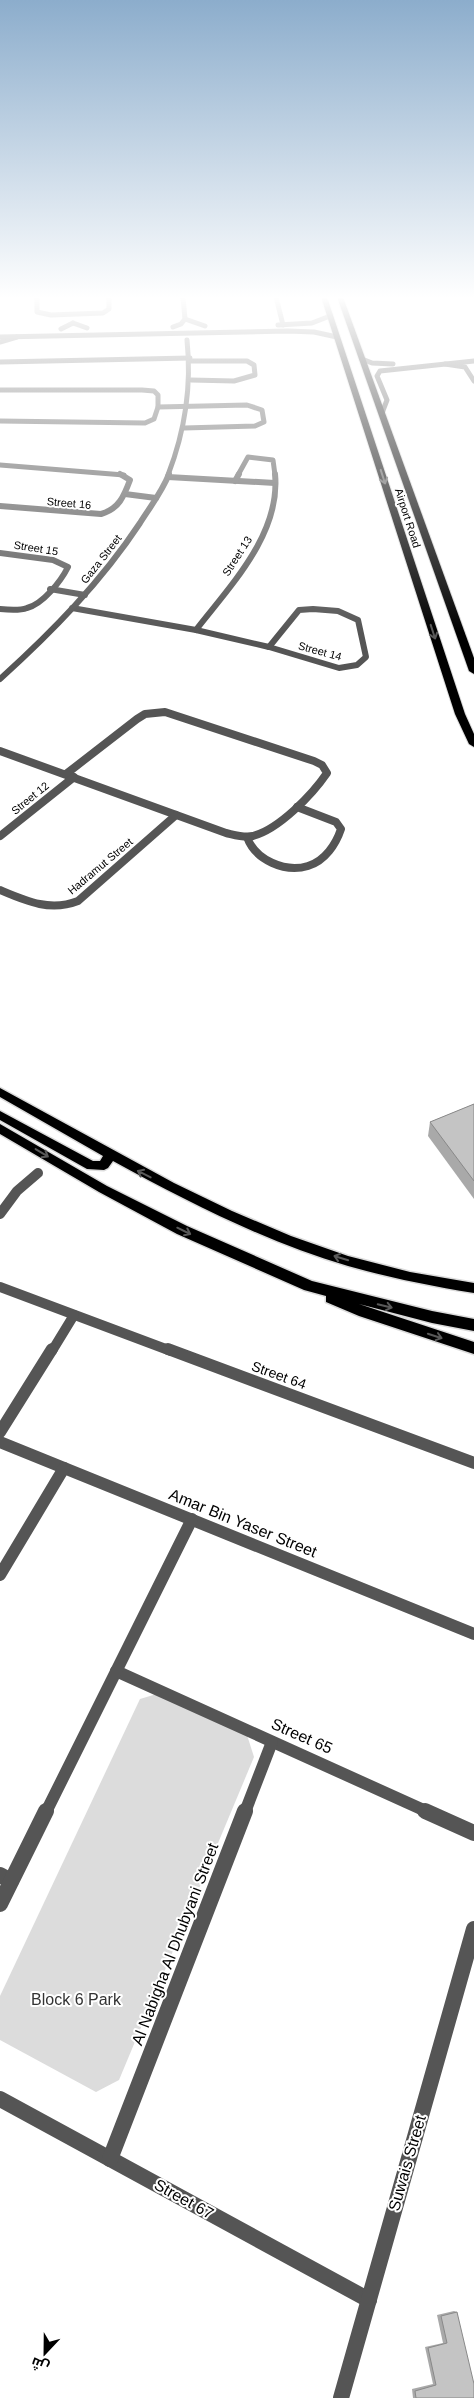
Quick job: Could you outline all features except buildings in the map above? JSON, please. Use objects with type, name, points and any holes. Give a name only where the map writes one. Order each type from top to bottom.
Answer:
[{"type":"highway","name":"Airport Road","points":[[363,409],[401,511],[460,714],[474,744]]},
{"type":"highway","name":"Airport Road","points":[[380,409],[474,671]]},
{"type":"highway","points":[[401,511],[424,552],[435,566]]},
{"type":"main road","points":[[0,1092],[110,1156],[218,1212],[298,1245],[384,1271],[474,1288]]},
{"type":"main road","points":[[0,1115],[91,1166],[104,1166],[110,1156]]},
{"type":"main road","points":[[0,1128],[103,1190],[236,1255],[364,1312],[474,1348]]},
{"type":"main road","points":[[309,1286],[432,1317],[474,1325]]},
{"type":"street","points":[[0,421],[137,424],[152,421],[157,409]]},
{"type":"street","name":"Gaza Street","points":[[0,680],[85,595],[136,529],[168,477],[189,409]]},
{"type":"street","points":[[184,428],[248,427],[264,422],[262,410],[260,409]]},
{"type":"street","points":[[382,414],[384,409]]},
{"type":"street","name":"Street 13","points":[[196,630],[225,592],[266,528],[275,499],[273,460],[261,457],[245,459],[235,481]]},
{"type":"street","points":[[0,465],[123,475],[130,480],[125,494],[156,498]]},
{"type":"street","points":[[168,477],[275,483]]},
{"type":"street","name":"Street 16","points":[[0,506],[100,515],[112,511],[125,494]]},
{"type":"street","name":"Street 15","points":[[0,553],[53,560],[67,565],[68,569],[50,589]]},
{"type":"street","points":[[0,609],[18,610],[32,606],[50,589],[85,595]]},
{"type":"street","name":"Street 14","points":[[72,608],[196,630],[269,647],[339,668],[357,665],[366,657],[358,620],[342,613],[321,609],[299,610],[269,647]]},
{"type":"street","name":"Street 12","points":[[0,836],[137,718],[145,714],[165,712],[182,716],[322,765],[326,769],[326,775],[297,807]]},
{"type":"street","points":[[0,751],[226,833],[247,837],[262,833],[297,807],[336,822],[341,830],[336,842],[315,863],[296,868],[280,864],[254,852],[248,846],[247,837]]},
{"type":"street","name":"Hadramut Street","points":[[0,890],[41,906],[56,908],[71,904],[78,901],[176,815]]},
{"type":"street","points":[[0,1214],[18,1191],[38,1173]]},
{"type":"street","name":"Street 64","points":[[0,1287],[474,1463]]},
{"type":"street","points":[[0,1432],[74,1315]]},
{"type":"street","name":"Amar Bin Yaser Street","points":[[0,1442],[474,1634]]},
{"type":"street","points":[[0,1575],[64,1468]]},
{"type":"street","points":[[0,1904],[6,1878],[116,1671],[192,1520]]},
{"type":"street","name":"Street 65","points":[[116,1671],[474,1833]]},
{"type":"street","name":"Al Nabigha Al Dhubyani Street","points":[[110,2159],[272,1742]]},
{"type":"street","name":"Suwais Street","points":[[341,2398],[474,1929]]},
{"type":"street","name":"Street 67","points":[[0,2099],[368,2300]]},
{"type":"green space","name":"Block 6 Park","points":[[160,1693],[247,1735],[254,1757],[119,2080],[96,2092],[0,2040],[0,1996],[140,1699]]}]
